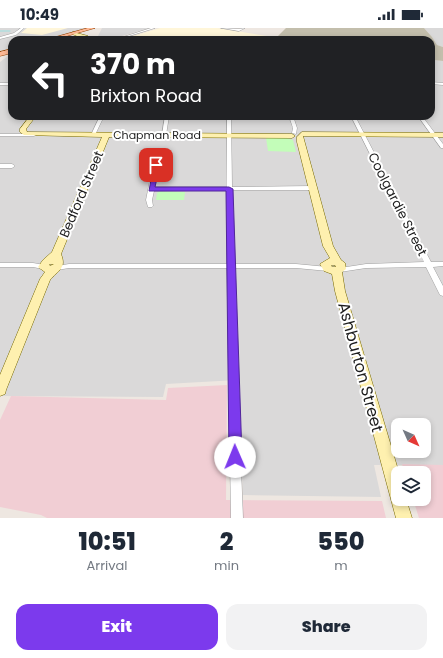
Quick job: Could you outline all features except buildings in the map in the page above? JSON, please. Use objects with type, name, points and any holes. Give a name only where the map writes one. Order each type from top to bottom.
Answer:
[{"type":"main road","points":[[82,36],[93,28]]},
{"type":"main road","points":[[82,36],[86,32],[100,28]]},
{"type":"street","points":[[0,38],[15,34],[23,28]]},
{"type":"street","points":[[126,36],[154,28]]},
{"type":"street","points":[[222,28],[239,30],[244,28]]},
{"type":"street","name":"Chapman Road","points":[[30,120],[23,130],[24,133],[34,135]]},
{"type":"street","points":[[93,135],[100,120]]},
{"type":"street","points":[[164,135],[166,120]]},
{"type":"street","points":[[229,120],[230,266],[237,518]]},
{"type":"street","name":"Ashburton Street","points":[[292,120],[313,188],[401,516]]},
{"type":"street","name":"Coolgardie Street","points":[[355,120],[443,293]]},
{"type":"street","points":[[423,120],[443,146]]},
{"type":"street","name":"Chapman Road","points":[[0,134],[443,135]]},
{"type":"street","name":"Bedford Street","points":[[0,390],[106,135]]},
{"type":"street","points":[[150,206],[151,189],[156,165]]},
{"type":"street","points":[[0,166],[12,166]]},
{"type":"street","points":[[151,189],[313,188]]},
{"type":"street","points":[[0,265],[366,266],[443,264]]},
{"type":"shaded area","points":[[0,28],[88,28],[57,36],[8,36],[8,49],[0,51]]},
{"type":"shaded area","points":[[27,28],[68,28],[42,35],[21,33]]},
{"type":"shaded area","points":[[102,28],[149,28],[122,36],[98,36]]},
{"type":"shaded area","points":[[160,28],[218,28],[267,36],[133,36]]},
{"type":"shaded area","points":[[286,28],[424,28],[431,36],[278,36]]},
{"type":"shaded area","points":[[424,28],[443,28],[443,47],[437,45],[435,42],[435,36],[431,36]]},
{"type":"shaded area","points":[[435,42],[437,45],[443,47],[443,61],[435,60]]},
{"type":"shaded area","points":[[8,56],[8,120],[435,120],[435,60],[443,61],[443,465],[374,465],[381,497],[243,495],[237,380],[166,384],[163,397],[0,396],[0,62]]},
{"type":"shaded area","points":[[227,385],[226,500],[382,501],[386,518],[47,518],[41,515],[0,507],[0,420],[11,396],[166,400],[168,388]]},
{"type":"shaded area","points":[[402,464],[443,465],[443,518],[419,518],[415,506],[431,506],[431,466],[403,466]]},
{"type":"green space","points":[[266,138],[287,138],[293,140],[296,152],[268,151]]},
{"type":"green space","points":[[160,191],[185,192],[184,200],[156,200],[157,193]]},
{"type":"waterway","points":[[0,31],[10,31]]},
{"type":"route","points":[[156,165],[151,189],[229,189],[235,457]]}]
